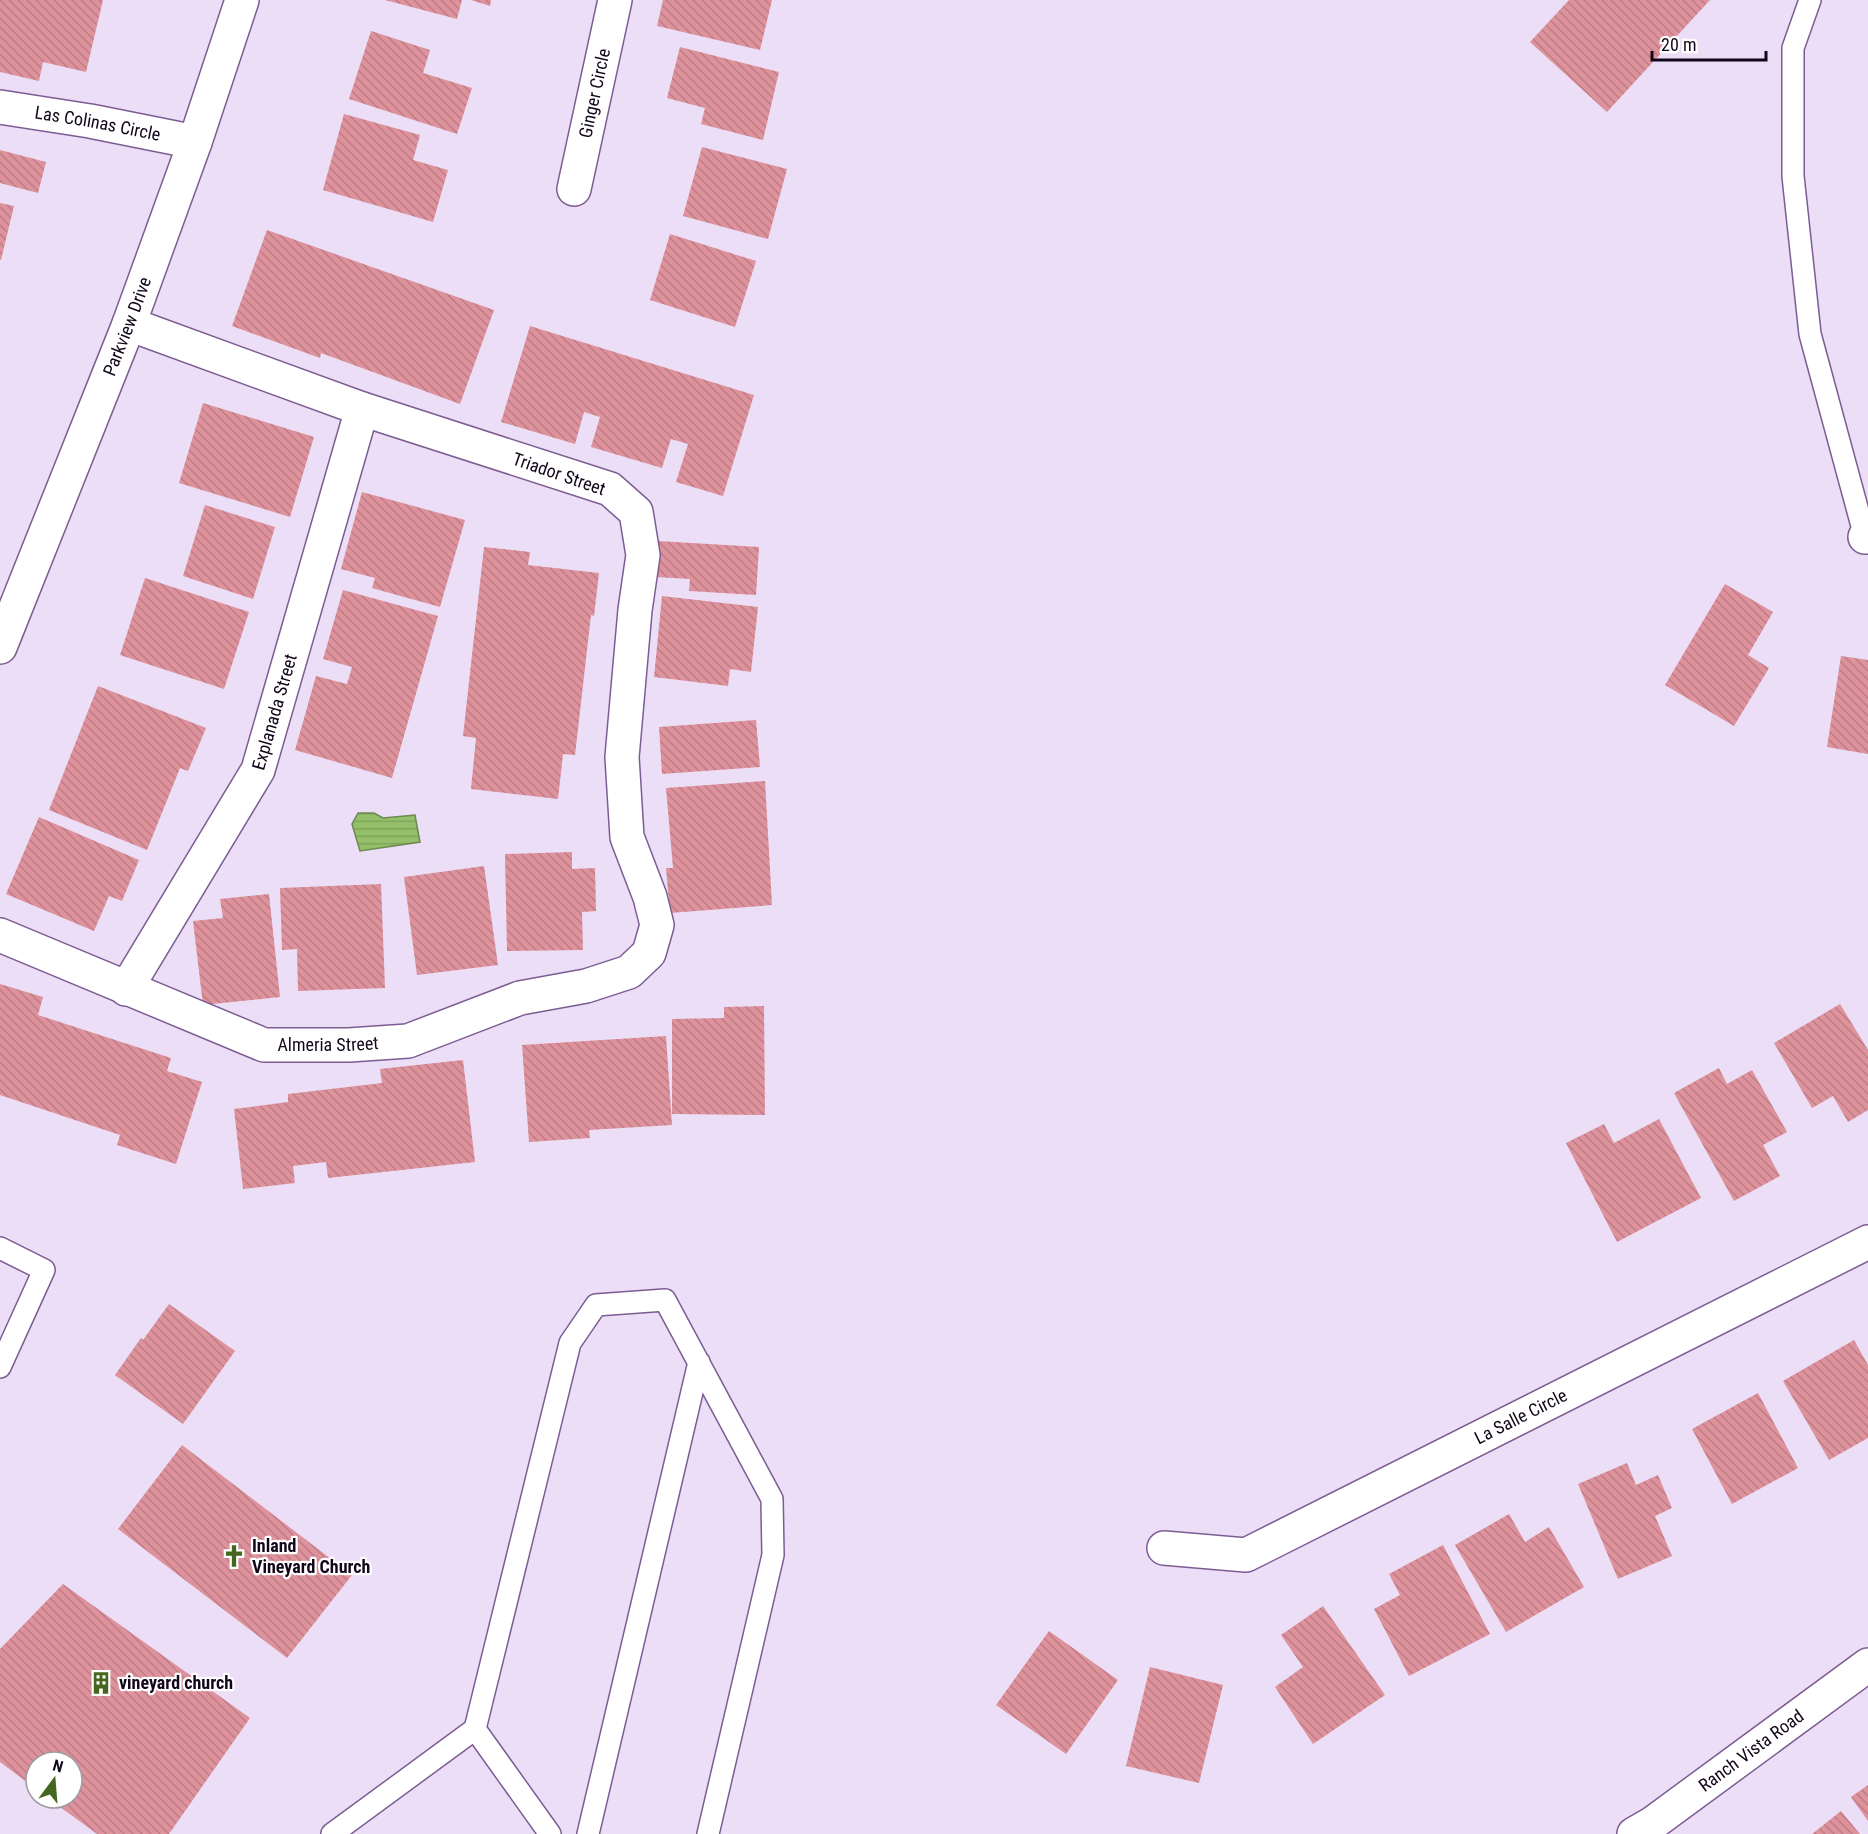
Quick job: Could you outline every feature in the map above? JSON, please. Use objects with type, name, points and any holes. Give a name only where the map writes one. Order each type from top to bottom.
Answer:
[{"type":"street","name":"Parkview Drive","points":[[0,647],[129,324],[195,142],[242,0]]},
{"type":"street","name":"Ginger Circle","points":[[574,189],[615,0]]},
{"type":"street","name":"Las Colinas Circle","points":[[0,107],[90,121],[195,142]]},
{"type":"street","name":"Triador Street","points":[[129,324],[362,409],[610,489],[636,512],[643,555],[635,610],[622,757],[627,837],[650,897],[657,925],[649,953],[629,972]]},
{"type":"street","name":"Explanada Street","points":[[126,989],[258,770],[362,409]]},
{"type":"street","name":"Almeria Street","points":[[0,935],[264,1045],[349,1046],[408,1041],[520,998],[586,986],[629,972]]},
{"type":"street","name":"La Salle Circle","points":[[1164,1548],[1246,1555],[1868,1242]]},
{"type":"street","name":"Ranch Vista Road","points":[[1634,1834],[1663,1816],[1868,1665]]},
{"type":"lane","points":[[1810,0],[1793,48],[1793,176],[1810,334],[1866,537]]},
{"type":"lane","points":[[0,1248],[44,1270],[5,1342],[0,1367]]},
{"type":"lane","points":[[332,1834],[475,1729],[570,1343],[596,1305],[665,1300],[772,1499],[773,1555],[708,1834]]},
{"type":"lane","points":[[588,1834],[699,1362]]},
{"type":"lane","points":[[475,1729],[550,1834]]},
{"type":"shaded area","points":[[358,813],[374,813],[383,818],[415,815],[420,842],[360,851],[352,824]]},
{"type":"building","points":[[0,0],[103,0],[86,72],[43,62],[39,81],[0,72]]},
{"type":"building","points":[[385,0],[462,0],[457,19]]},
{"type":"building","points":[[471,0],[491,0],[490,6]]},
{"type":"building","points":[[663,0],[772,0],[760,50],[657,26]]},
{"type":"building","points":[[1569,0],[1710,0],[1607,112],[1530,42]]},
{"type":"building","points":[[371,31],[430,50],[423,73],[472,88],[457,134],[349,99]]},
{"type":"building","points":[[680,47],[779,72],[763,140],[701,124],[705,108],[667,98]]},
{"type":"building","points":[[344,114],[420,135],[413,160],[448,170],[433,222],[323,190]]},
{"type":"building","points":[[702,147],[787,169],[768,239],[683,216]]},
{"type":"building","points":[[0,150],[46,162],[38,193],[0,183]]},
{"type":"building","points":[[0,203],[14,206],[1,260],[0,260]]},
{"type":"building","points":[[267,230],[494,310],[460,404],[321,353],[320,358],[232,326]]},
{"type":"building","points":[[670,234],[756,261],[735,327],[650,300]]},
{"type":"building","points":[[530,326],[754,395],[723,496],[676,482],[688,444],[671,439],[662,468],[591,447],[600,417],[584,412],[575,444],[501,422]]},
{"type":"building","points":[[203,403],[314,437],[290,517],[179,483]]},
{"type":"building","points":[[362,492],[465,520],[440,607],[372,588],[375,578],[341,569]]},
{"type":"building","points":[[205,505],[275,527],[253,599],[183,576]]},
{"type":"building","points":[[658,541],[759,547],[756,595],[689,591],[690,579],[656,577]]},
{"type":"building","points":[[484,547],[530,552],[528,565],[599,573],[594,616],[591,615],[575,755],[563,754],[558,799],[471,789],[476,738],[463,736]]},
{"type":"building","points":[[145,578],[249,612],[224,689],[120,655]]},
{"type":"building","points":[[1725,584],[1773,612],[1748,655],[1769,668],[1734,726],[1665,685]]},
{"type":"building","points":[[343,590],[438,616],[392,778],[295,750],[316,676],[347,684],[352,667],[323,659]]},
{"type":"building","points":[[662,596],[758,607],[751,672],[730,669],[728,686],[654,677]]},
{"type":"building","points":[[1841,656],[1868,660],[1868,754],[1827,747]]},
{"type":"building","points":[[98,686],[206,728],[188,771],[180,768],[147,850],[49,810]]},
{"type":"building","points":[[756,720],[760,767],[662,774],[659,727]]},
{"type":"building","points":[[765,781],[772,905],[670,913],[666,868],[673,868],[666,788]]},
{"type":"building","points":[[39,817],[139,860],[122,901],[109,896],[94,931],[6,894]]},
{"type":"building","points":[[572,852],[572,869],[595,868],[596,911],[582,912],[583,950],[507,951],[505,854]]},
{"type":"building","points":[[484,866],[498,965],[417,975],[404,877]]},
{"type":"building","points":[[381,884],[385,988],[298,991],[297,949],[282,950],[280,888]]},
{"type":"building","points":[[269,894],[280,997],[203,1005],[193,921],[223,918],[220,899]]},
{"type":"building","points":[[0,984],[43,997],[38,1015],[171,1058],[167,1071],[202,1082],[176,1164],[117,1145],[120,1135],[0,1095]]},
{"type":"building","points":[[1840,1004],[1868,1050],[1868,1110],[1848,1122],[1833,1096],[1812,1108],[1774,1043]]},
{"type":"building","points":[[764,1006],[765,1115],[672,1114],[672,1019],[724,1018],[724,1007]]},
{"type":"building","points":[[666,1036],[672,1125],[589,1130],[590,1138],[529,1142],[522,1045]]},
{"type":"building","points":[[463,1060],[475,1162],[328,1178],[326,1162],[293,1166],[295,1183],[243,1189],[234,1109],[288,1102],[288,1094],[382,1083],[380,1069]]},
{"type":"building","points":[[1719,1068],[1727,1084],[1752,1070],[1787,1132],[1763,1145],[1780,1176],[1734,1201],[1674,1093]]},
{"type":"building","points":[[1659,1119],[1701,1198],[1617,1242],[1566,1143],[1604,1124],[1614,1143]]},
{"type":"building","points":[[169,1304],[235,1351],[183,1424],[115,1375]]},
{"type":"building","points":[[1854,1340],[1868,1365],[1868,1438],[1829,1460],[1783,1381]]},
{"type":"building","points":[[1758,1393],[1798,1468],[1732,1504],[1692,1429]]},
{"type":"building","name":"Inland Vineyard Church","points":[[182,1445],[352,1575],[287,1658],[118,1529]]},
{"type":"building","points":[[1627,1463],[1636,1485],[1658,1475],[1672,1508],[1655,1516],[1672,1556],[1618,1579],[1578,1484]]},
{"type":"building","points":[[1509,1514],[1525,1542],[1549,1527],[1584,1587],[1506,1632],[1455,1545]]},
{"type":"building","points":[[1443,1545],[1490,1634],[1409,1676],[1374,1609],[1400,1595],[1389,1574]]},
{"type":"building","name":"vineyard church","points":[[63,1584],[250,1718],[169,1834],[97,1834],[64,1810],[84,1810],[84,1750],[24,1750],[24,1780],[0,1762],[0,1649]]},
{"type":"building","points":[[1323,1606],[1385,1695],[1313,1744],[1275,1687],[1303,1667],[1281,1635]]},
{"type":"building","points":[[1049,1631],[1118,1680],[1066,1754],[996,1705]]},
{"type":"building","points":[[1150,1667],[1223,1685],[1199,1783],[1126,1766]]},
{"type":"building","points":[[1868,1785],[1868,1821],[1851,1797]]},
{"type":"building","points":[[1841,1811],[1860,1834],[1812,1834]]},
{"type":"place","name":"Inland Vineyard Church","points":[[234,1556]]},
{"type":"place","name":"vineyard church","points":[[101,1683]]}]
